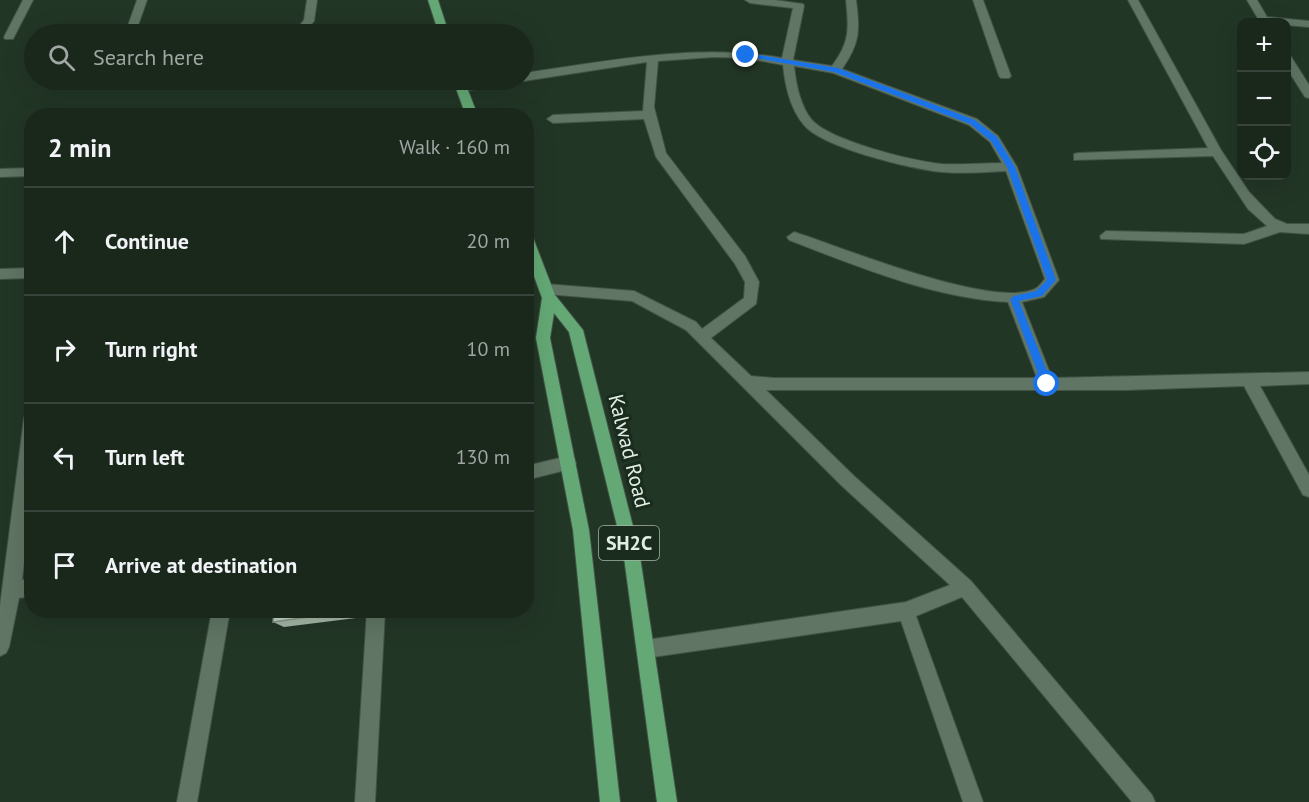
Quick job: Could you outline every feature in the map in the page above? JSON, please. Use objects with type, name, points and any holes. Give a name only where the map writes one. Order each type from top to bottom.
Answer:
[{"type":"main road","points":[[434,0],[441,24]]},
{"type":"main road","points":[[463,90],[469,108]]},
{"type":"main road","name":"Kalwad Road","points":[[534,256],[548,293],[576,330],[631,550],[667,802]]},
{"type":"main road","name":"Kalwad Road","points":[[548,293],[543,338],[581,530],[610,802]]},
{"type":"street","points":[[9,37],[28,0]]},
{"type":"street","points":[[134,24],[142,0]]},
{"type":"street","points":[[306,24],[312,0]]},
{"type":"street","points":[[750,0],[799,6],[787,62],[800,108],[810,124],[821,133],[862,148],[942,168],[1011,167]]},
{"type":"street","points":[[836,70],[849,51],[856,30],[851,0]]},
{"type":"street","points":[[978,0],[1005,76]]},
{"type":"street","points":[[1133,0],[1216,152],[1233,174],[1248,202],[1261,215],[1279,227]]},
{"type":"street","points":[[1252,0],[1262,18]]},
{"type":"street","points":[[1291,23],[1309,24]]},
{"type":"street","points":[[534,76],[654,58],[714,54],[746,55],[836,70],[973,122],[994,139],[1011,167],[1052,280],[1039,293],[1014,299],[957,289],[886,271],[794,237]]},
{"type":"street","points":[[654,58],[648,107],[652,130],[660,154],[740,260],[752,282],[751,300],[703,336]]},
{"type":"street","points":[[1291,64],[1309,94]]},
{"type":"street","points":[[553,119],[650,115]]},
{"type":"street","points":[[1078,157],[1216,152]]},
{"type":"street","points":[[0,173],[24,172]]},
{"type":"street","points":[[1106,236],[1245,239],[1279,227],[1309,228]]},
{"type":"street","points":[[0,274],[24,273]]},
{"type":"street","points":[[548,293],[634,296],[691,326],[703,336],[731,368],[848,481],[965,586],[1144,802]]},
{"type":"street","points":[[1014,299],[1047,384]]},
{"type":"street","points":[[748,382],[774,384],[1126,384],[1309,378]]},
{"type":"street","points":[[1248,379],[1309,490]]},
{"type":"street","points":[[534,471],[568,463]]},
{"type":"street","points":[[0,647],[12,591],[24,487]]},
{"type":"street","points":[[646,649],[906,611],[965,586]]},
{"type":"street","points":[[12,591],[24,589]]},
{"type":"street","points":[[906,611],[973,802]]},
{"type":"street","points":[[186,802],[220,618]]},
{"type":"street","points":[[365,802],[376,618]]},
{"type":"building","points":[[273,618],[301,618],[273,622]]},
{"type":"route","points":[[746,55],[836,70],[973,122],[994,139],[1011,167],[1052,280],[1039,293],[1014,299],[1047,384]]}]
